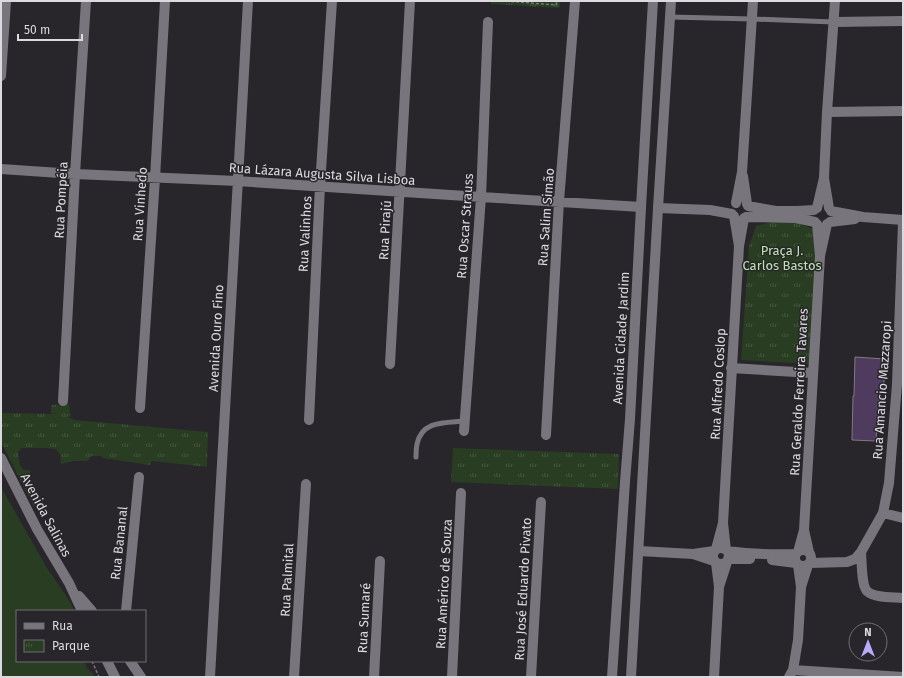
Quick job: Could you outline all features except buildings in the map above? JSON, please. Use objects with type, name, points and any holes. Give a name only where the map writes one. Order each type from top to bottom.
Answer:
[{"type":"street","points":[[1,76],[6,1]]},
{"type":"street","name":"Rua Pompéia","points":[[63,401],[86,1]]},
{"type":"street","name":"Rua Vinhedo","points":[[140,408],[165,1]]},
{"type":"street","name":"Avenida Ouro Fino","points":[[210,677],[248,1]]},
{"type":"street","name":"Rua Valinhos","points":[[309,420],[320,186],[332,1]]},
{"type":"street","name":"Rua Pirajú","points":[[390,364],[410,1]]},
{"type":"street","name":"Rua Salim Simão","points":[[546,434],[560,201],[575,1]]},
{"type":"street","name":"Avenida Cidade Jardim","points":[[612,677],[624,482],[630,419],[653,1]]},
{"type":"street","points":[[631,677],[671,1]]},
{"type":"street","points":[[739,246],[734,209],[742,172],[753,1]]},
{"type":"street","points":[[822,223],[813,216],[824,178],[835,1]]},
{"type":"street","name":"Rua Oscar Strauss","points":[[464,426],[481,197],[488,22]]},
{"type":"street","points":[[834,22],[903,22]]},
{"type":"street","points":[[828,112],[903,112]]},
{"type":"street","name":"Rua Lázara Augusta Silva Lisboa","points":[[1,169],[75,174],[237,181],[641,206]]},
{"type":"street","points":[[739,246],[745,218],[749,212],[742,172]]},
{"type":"street","points":[[822,223],[832,217],[824,178]]},
{"type":"street","points":[[658,208],[710,210],[734,209],[741,201],[747,205],[776,211],[797,212],[816,209],[823,206],[830,210],[863,217],[903,220]]},
{"type":"street","points":[[734,209],[738,219],[796,218],[822,223],[863,217]]},
{"type":"street","name":"Rua Geraldo Ferreira Tavares","points":[[791,674],[798,640],[822,223]]},
{"type":"street","name":"Rua Amancio Mazzaropi","points":[[861,552],[883,513],[889,483],[900,385],[903,223]]},
{"type":"street","name":"Rua Alfredo Coslop","points":[[714,677],[739,246]]},
{"type":"street","points":[[731,368],[813,373]]},
{"type":"street","points":[[630,419],[646,420]]},
{"type":"street","name":"Avenida Salinas","points":[[1,458],[36,529],[69,583],[82,610]]},
{"type":"street","name":"Rua Bananal","points":[[126,610],[139,477]]},
{"type":"street","name":"Rua Palmital","points":[[294,677],[306,484]]},
{"type":"street","name":"Rua Américo de Souza","points":[[452,677],[461,493]]},
{"type":"street","name":"Rua José Eduardo Pivato","points":[[532,677],[541,502]]},
{"type":"street","points":[[883,513],[903,518]]},
{"type":"street","points":[[639,551],[721,556],[803,558],[836,562],[848,562],[855,559],[861,552]]},
{"type":"street","points":[[861,552],[865,588],[869,593],[881,596],[903,598]]},
{"type":"street","name":"Rua Sumaré","points":[[374,677],[380,561]]},
{"type":"street","name":"Avenida Salinas","points":[[69,583],[91,610]]},
{"type":"street","points":[[617,600],[636,601]]},
{"type":"street","points":[[108,662],[115,677]]},
{"type":"street","points":[[131,662],[141,677]]},
{"type":"street","points":[[791,674],[903,676]]},
{"type":"lane","points":[[670,17],[834,22]]},
{"type":"lane","points":[[416,457],[417,444],[424,430],[434,424],[464,426]]},
{"type":"path","points":[[506,1],[556,5],[557,1]]},
{"type":"path","points":[[92,662],[99,677]]},
{"type":"green space","points":[[491,1],[560,1],[559,8],[491,4]]},
{"type":"green space","name":"Praça J. Carlos Bastos","points":[[777,221],[796,222],[816,230],[817,258],[809,364],[741,360],[749,246],[756,226]]},
{"type":"green space","points":[[69,404],[71,417],[66,416],[75,420],[208,432],[207,467],[152,461],[150,465],[102,458],[101,456],[91,456],[88,461],[74,461],[61,464],[60,455],[56,449],[22,448],[18,452],[20,466],[23,469],[31,471],[29,477],[37,499],[34,507],[1,442],[1,413],[56,414],[51,413],[51,405]]},
{"type":"green space","points":[[453,448],[619,454],[618,489],[451,482]]},
{"type":"green space","points":[[1,487],[47,568],[74,610],[16,610],[16,662],[84,662],[87,668],[96,677],[1,677]]}]
